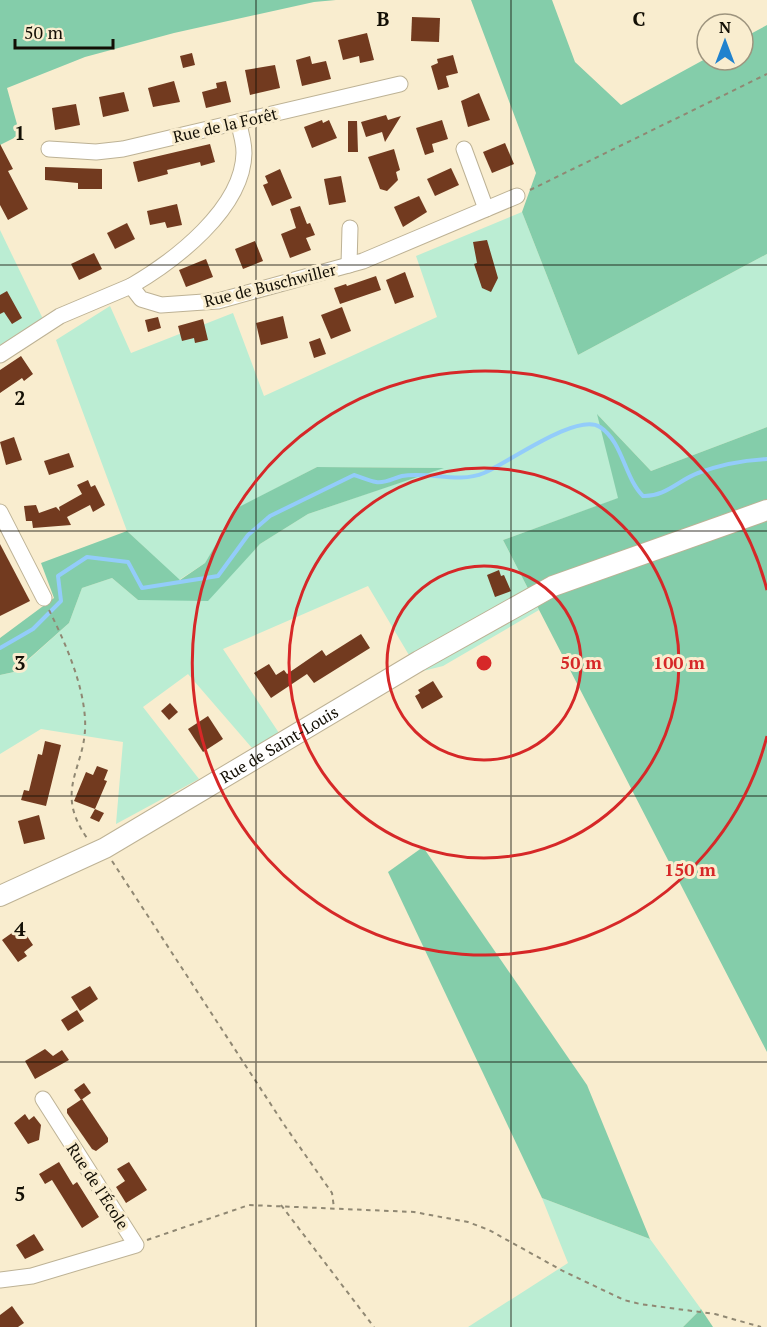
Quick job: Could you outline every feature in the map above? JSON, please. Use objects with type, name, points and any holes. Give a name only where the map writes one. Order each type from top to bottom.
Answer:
[{"type":"street","name":"Rue de la Forêt","points":[[49,149],[107,152],[400,84]]},
{"type":"street","points":[[0,356],[60,316],[131,286],[156,271],[188,245],[225,203],[243,164],[243,144],[238,122]]},
{"type":"street","points":[[464,149],[486,208]]},
{"type":"street","name":"Rue de Buschwiller","points":[[131,286],[141,299],[151,303],[200,303],[285,284],[383,254],[517,196]]},
{"type":"street","name":"Rue de Buschwiller","points":[[349,265],[350,228]]},
{"type":"street","name":"Rue de Saint-Louis","points":[[0,896],[101,850],[429,655],[553,586],[767,510]]},
{"type":"street","points":[[0,512],[44,598]]},
{"type":"street","name":"Rue de l'École","points":[[0,1280],[32,1276],[136,1245],[43,1099]]},
{"type":"path","points":[[517,196],[767,74]]},
{"type":"path","points":[[54,619],[74,673],[85,718],[85,734],[70,798],[75,817],[101,850],[332,1193],[334,1208]]},
{"type":"path","points":[[281,1205],[374,1327]]},
{"type":"path","points":[[136,1245],[240,1208],[281,1205],[414,1212],[468,1222],[624,1300],[640,1305],[715,1314],[761,1327]]},
{"type":"green space","points":[[0,0],[336,0],[314,2],[174,33],[85,57],[7,88],[20,135],[0,145]]},
{"type":"green space","points":[[471,0],[552,0],[575,62],[621,105],[695,65],[695,72],[755,72],[755,32],[767,25],[767,254],[578,355],[522,212],[536,173]]},
{"type":"green space","points":[[522,212],[578,355],[767,254],[767,427],[651,471],[598,415],[619,498],[503,540],[539,610],[443,666],[419,672],[368,586],[223,649],[279,733],[252,748],[188,674],[143,707],[199,779],[116,824],[123,742],[41,729],[0,754],[0,675],[15,672],[69,623],[82,588],[112,578],[138,600],[207,600],[260,544],[308,514],[442,468],[317,467],[238,508],[205,563],[179,580],[127,531],[56,340],[110,306],[131,353],[233,313],[264,396],[437,317],[416,256]]},
{"type":"green space","points":[[0,230],[43,319],[0,345]]},
{"type":"green space","points":[[597,414],[651,471],[767,427],[767,1052],[503,540],[618,498]]},
{"type":"green space","points":[[317,467],[444,468],[308,514],[260,544],[208,601],[138,600],[112,578],[82,588],[69,623],[14,672],[0,675],[0,638],[54,598],[41,563],[127,531],[180,580],[205,563],[237,508]]},
{"type":"green space","points":[[423,847],[587,1085],[650,1239],[542,1198],[388,872]]},
{"type":"green space","points":[[542,1198],[650,1239],[701,1309],[683,1327],[468,1327],[568,1263]]},
{"type":"green space","points":[[701,1309],[713,1327],[683,1327]]},
{"type":"building","points":[[412,17],[440,18],[439,42],[411,41]]},
{"type":"building","points":[[367,33],[374,60],[360,63],[359,56],[343,60],[338,40]]},
{"type":"building","points":[[192,53],[195,65],[183,68],[180,56]]},
{"type":"building","points":[[453,55],[458,73],[446,76],[449,87],[438,90],[431,66],[438,63],[437,59]]},
{"type":"building","points":[[310,56],[312,64],[326,61],[331,79],[302,86],[296,60]]},
{"type":"building","points":[[275,65],[280,88],[250,95],[245,70]]},
{"type":"building","points":[[174,81],[180,102],[153,107],[148,88]]},
{"type":"building","points":[[226,81],[231,102],[206,108],[202,92],[217,88],[216,83]]},
{"type":"building","points":[[124,92],[129,111],[103,117],[99,97]]},
{"type":"building","points":[[479,93],[490,120],[468,127],[461,101]]},
{"type":"building","points":[[76,104],[80,125],[55,130],[52,108]]},
{"type":"building","points":[[386,115],[388,120],[401,116],[385,142],[382,132],[366,137],[361,122]]},
{"type":"building","points":[[322,120],[323,123],[329,120],[337,138],[312,148],[304,127]]},
{"type":"building","points":[[442,120],[448,139],[432,144],[434,152],[425,155],[416,128]]},
{"type":"building","points":[[348,121],[357,121],[358,152],[348,152]]},
{"type":"building","points":[[505,143],[514,164],[492,173],[483,152]]},
{"type":"building","points":[[0,144],[13,169],[8,171],[28,209],[8,220],[0,205]]},
{"type":"building","points":[[210,144],[215,162],[201,166],[200,162],[167,170],[168,174],[138,182],[133,162]]},
{"type":"building","points":[[394,149],[400,170],[396,172],[398,180],[387,191],[380,189],[368,157]]},
{"type":"building","points":[[45,167],[102,169],[102,189],[78,189],[78,183],[45,180]]},
{"type":"building","points":[[451,168],[459,185],[435,196],[427,179]]},
{"type":"building","points":[[280,169],[292,198],[272,206],[263,185],[268,183],[265,176]]},
{"type":"building","points":[[341,176],[346,202],[329,205],[324,179]]},
{"type":"building","points":[[419,196],[427,212],[403,227],[394,207]]},
{"type":"building","points":[[177,204],[182,225],[167,228],[165,222],[150,225],[147,211]]},
{"type":"building","points":[[300,206],[307,224],[310,223],[315,235],[306,238],[311,250],[290,258],[281,234],[296,228],[290,209]]},
{"type":"building","points":[[127,223],[135,239],[115,249],[107,233]]},
{"type":"building","points":[[487,240],[498,278],[491,292],[482,288],[474,264],[477,263],[473,242]]},
{"type":"building","points":[[255,241],[263,261],[243,269],[235,249]]},
{"type":"building","points":[[94,253],[102,269],[79,280],[71,264]]},
{"type":"building","points":[[206,259],[213,277],[186,287],[179,270]]},
{"type":"building","points":[[405,272],[414,297],[395,304],[386,280]]},
{"type":"building","points":[[376,276],[381,290],[340,304],[334,288]]},
{"type":"building","points":[[7,291],[22,318],[12,324],[4,312],[0,314],[0,295]]},
{"type":"building","points":[[342,307],[351,331],[331,339],[321,315]]},
{"type":"building","points":[[283,316],[288,338],[261,345],[256,323]]},
{"type":"building","points":[[158,317],[161,328],[148,332],[145,320]]},
{"type":"building","points":[[203,319],[208,340],[195,343],[194,338],[182,341],[178,326]]},
{"type":"building","points":[[320,338],[326,354],[314,358],[309,342]]},
{"type":"building","points":[[21,356],[33,374],[24,381],[22,378],[0,393],[0,370]]},
{"type":"building","points":[[14,437],[22,460],[6,465],[0,442]]},
{"type":"building","points":[[69,453],[74,467],[49,475],[44,461]]},
{"type":"building","points":[[88,480],[91,487],[95,485],[105,505],[93,512],[90,505],[67,517],[71,525],[33,528],[32,521],[26,521],[24,506],[36,505],[39,513],[56,507],[60,511],[59,507],[82,494],[77,485]]},
{"type":"building","points":[[0,544],[30,601],[0,616]]},
{"type":"building","points":[[499,570],[501,576],[504,575],[511,591],[495,597],[487,575]]},
{"type":"building","points":[[361,634],[370,648],[314,683],[307,674],[271,698],[254,673],[269,664],[276,675],[284,670],[287,674],[322,650],[326,656]]},
{"type":"building","points":[[433,681],[443,697],[422,709],[415,696],[420,693],[418,690]]},
{"type":"building","points":[[170,703],[178,712],[169,720],[161,711]]},
{"type":"building","points":[[208,716],[223,739],[203,752],[188,729]]},
{"type":"building","points":[[45,741],[61,745],[46,806],[21,800],[24,790],[29,791],[38,754],[42,755]]},
{"type":"building","points":[[97,766],[108,770],[104,780],[107,781],[95,809],[74,801],[86,772],[93,775]]},
{"type":"building","points":[[95,809],[104,813],[99,822],[90,818]]},
{"type":"building","points":[[39,815],[45,839],[24,844],[18,821]]},
{"type":"building","points":[[16,930],[18,933],[23,930],[33,945],[24,952],[27,956],[18,962],[2,940]]},
{"type":"building","points":[[90,986],[98,999],[80,1011],[71,997]]},
{"type":"building","points":[[77,1010],[84,1021],[68,1031],[61,1020]]},
{"type":"building","points":[[45,1049],[53,1056],[62,1050],[69,1060],[35,1079],[25,1061]]},
{"type":"building","points":[[84,1083],[91,1093],[81,1100],[74,1090]]},
{"type":"building","points":[[82,1099],[108,1138],[108,1142],[96,1151],[92,1149],[67,1113],[67,1109]]},
{"type":"building","points":[[25,1114],[29,1120],[34,1116],[41,1125],[39,1140],[28,1144],[14,1123]]},
{"type":"building","points":[[59,1162],[73,1185],[77,1182],[99,1217],[82,1228],[52,1180],[45,1184],[39,1174]]},
{"type":"building","points":[[129,1162],[147,1190],[126,1203],[116,1187],[125,1181],[117,1169]]},
{"type":"building","points":[[34,1234],[44,1250],[25,1259],[16,1245]]},
{"type":"building","points":[[12,1306],[24,1323],[18,1327],[0,1327],[0,1315]]},
{"type":"waterway","points":[[0,648],[33,629],[61,601],[58,576],[87,557],[128,562],[142,588],[218,576],[248,535],[270,516],[354,475],[379,482],[412,475],[474,476],[495,468],[560,432],[589,424],[600,427],[608,433],[643,496],[658,494],[698,473],[741,462],[767,459]]}]
